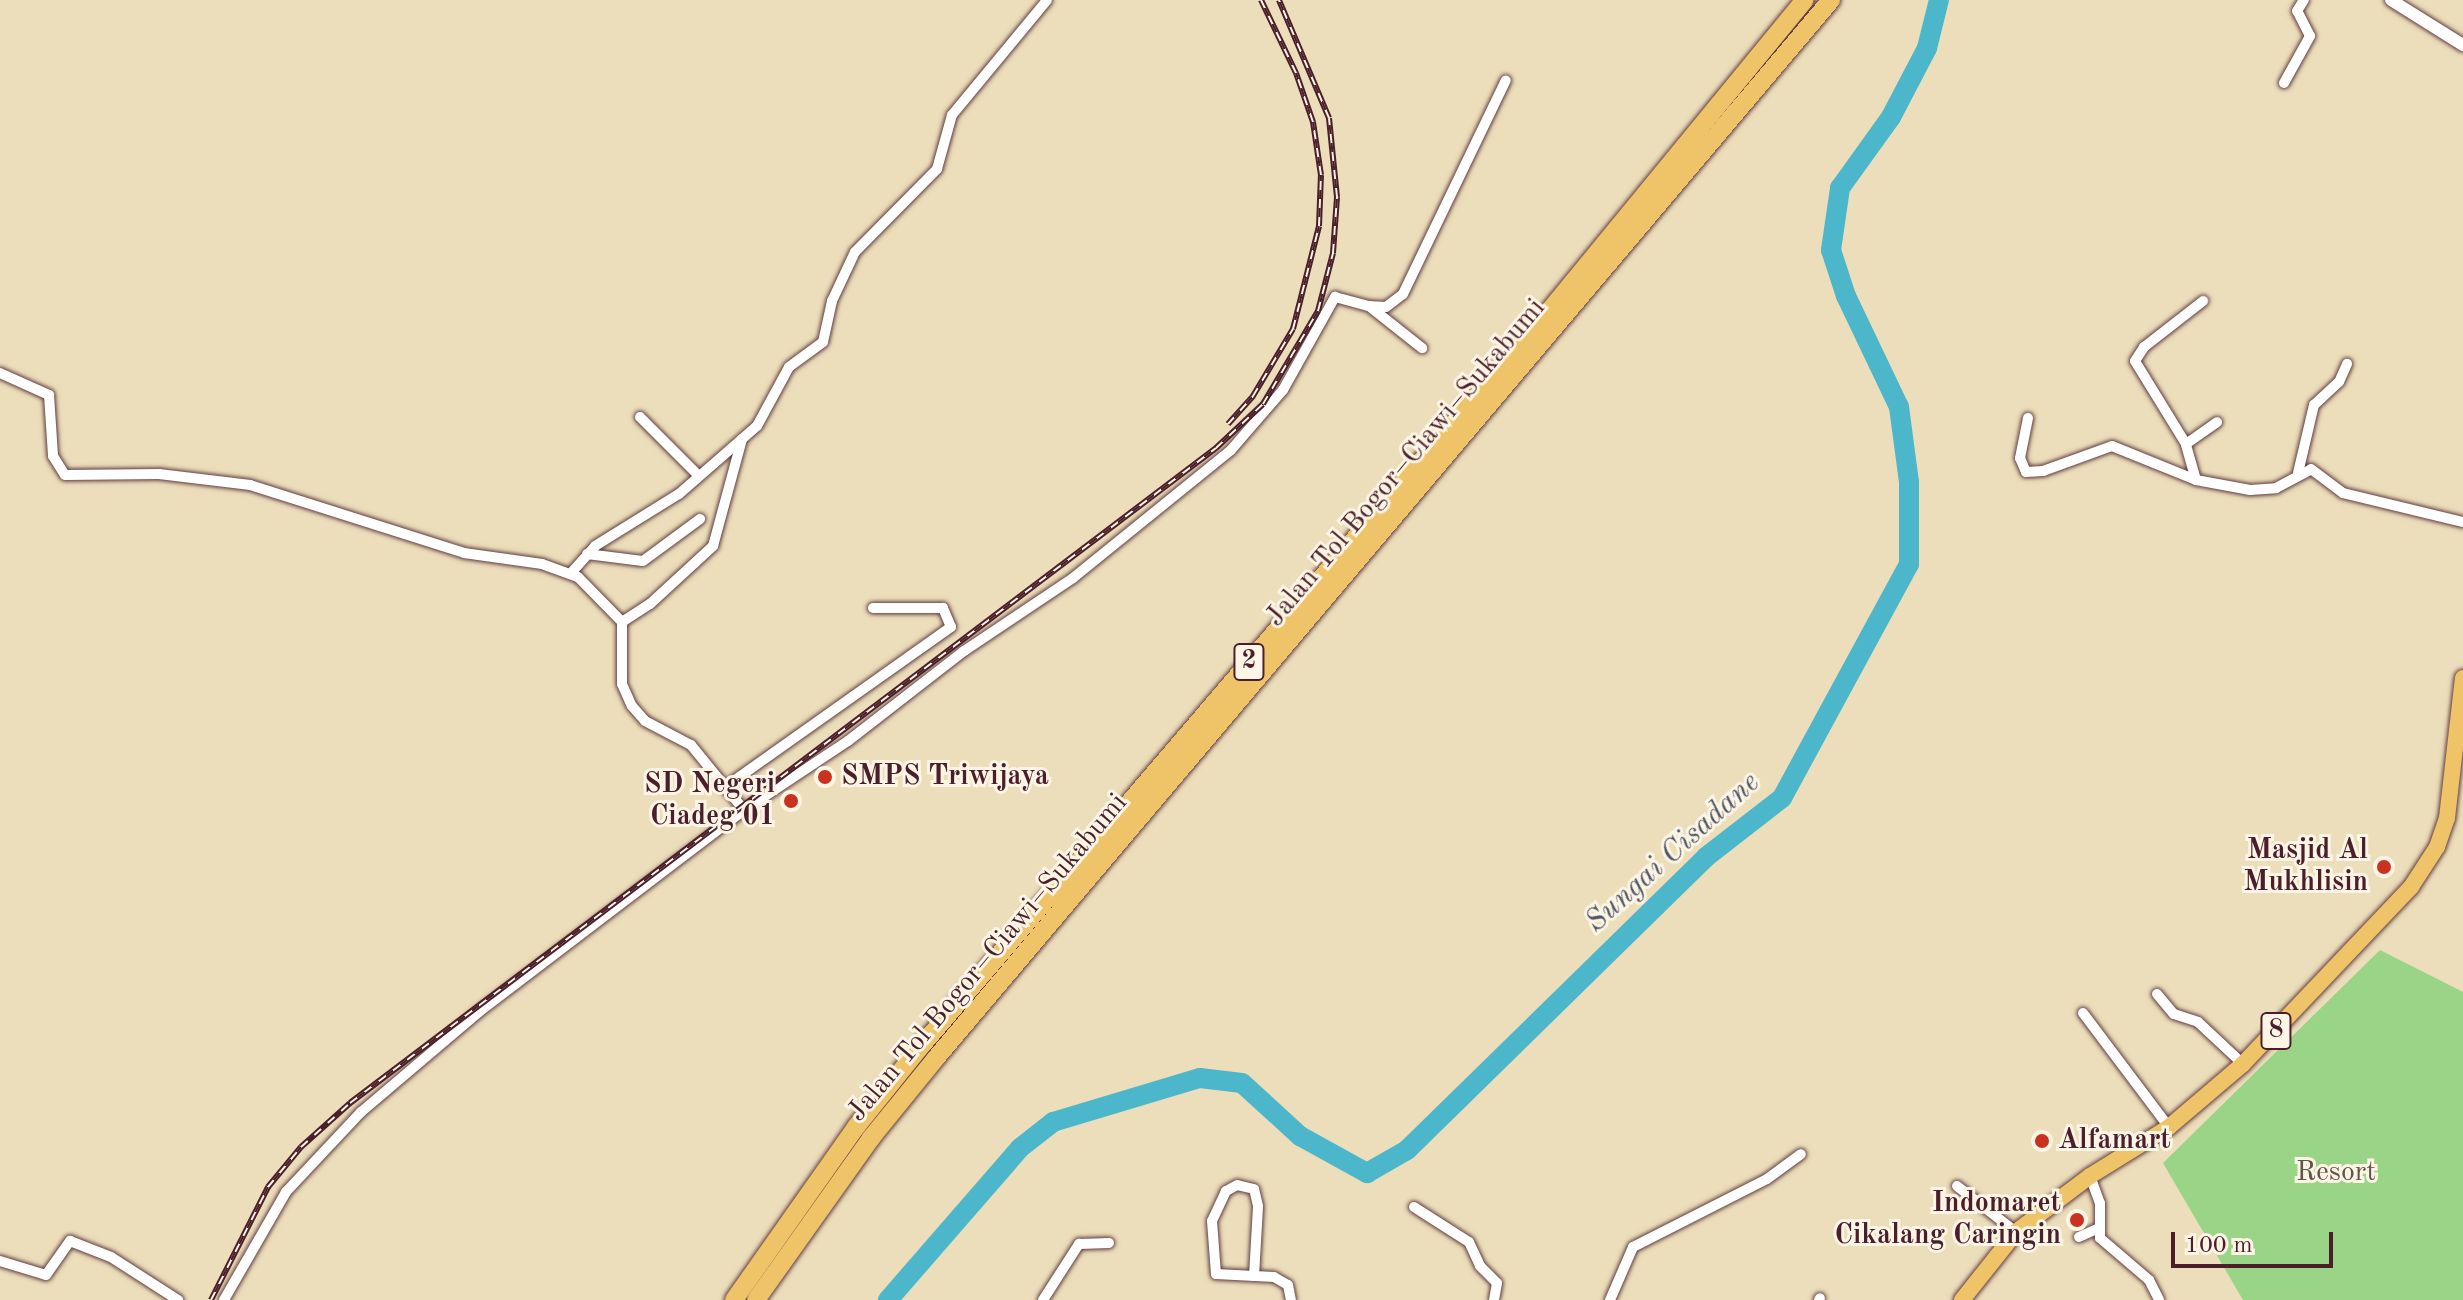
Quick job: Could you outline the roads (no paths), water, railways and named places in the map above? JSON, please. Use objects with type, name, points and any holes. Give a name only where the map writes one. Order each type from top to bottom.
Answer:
[{"type":"highway","name":"Jalan Tol Bogor–Ciawi–Sukabumi","points":[[734,1300],[856,1127],[922,1045],[1536,327],[1805,0]]},
{"type":"highway","name":"Jalan Tol Bogor–Ciawi–Sukabumi","points":[[756,1300],[871,1138],[936,1058],[1831,0]]},
{"type":"highway","name":"8","points":[[1962,1300],[2016,1232],[2090,1176],[2169,1127],[2243,1064],[2418,877],[2444,828],[2459,760],[2463,678]]},
{"type":"street","points":[[571,573],[587,554],[672,499],[761,421],[789,367],[823,342],[832,301],[855,252],[937,169],[952,115],[1047,0]]},
{"type":"street","points":[[2284,83],[2310,36],[2297,11],[2304,0]]},
{"type":"street","points":[[2391,0],[2463,45]]},
{"type":"street","points":[[224,1300],[286,1192],[361,1112],[479,1012],[744,810],[1073,578],[1231,450],[1294,374],[1331,300],[1347,298],[1369,306],[1386,307],[1403,294],[1506,80]]},
{"type":"street","points":[[2196,480],[2186,444],[2135,361],[2144,347],[2203,301]]},
{"type":"street","points":[[1369,306],[1422,348]]},
{"type":"street","points":[[2298,473],[2314,405],[2339,382],[2347,364]]},
{"type":"street","points":[[0,373],[49,395],[53,456],[65,475],[159,474],[250,485],[464,553],[571,573],[622,622],[622,684],[632,706],[645,721],[685,740],[744,810]]},
{"type":"street","points":[[640,417],[698,475]]},
{"type":"street","points":[[2028,418],[2020,458],[2026,472],[2043,471],[2107,445],[2130,450],[2196,480],[2265,491],[2311,469],[2343,493],[2463,522]]},
{"type":"street","points":[[2186,444],[2217,422]]},
{"type":"street","points":[[622,622],[713,546],[742,439]]},
{"type":"street","points":[[587,554],[643,561],[700,519]]},
{"type":"street","points":[[725,787],[951,627],[943,608],[873,608]]},
{"type":"street","points":[[2157,994],[2171,1011],[2198,1022],[2243,1064]]},
{"type":"street","points":[[2083,1013],[2169,1127]]},
{"type":"street","points":[[1610,1300],[1633,1247],[1767,1179],[1801,1154]]},
{"type":"street","points":[[2090,1176],[2100,1203],[2102,1242],[2149,1280],[2159,1300]]},
{"type":"street","points":[[1254,1276],[1258,1206],[1254,1189],[1237,1185],[1226,1191],[1216,1210],[1213,1263],[1216,1274],[1224,1278],[1254,1276],[1281,1280],[1288,1285],[1291,1300]]},
{"type":"street","points":[[1957,1186],[2016,1232]]},
{"type":"street","points":[[1414,1207],[1469,1242],[1480,1266],[1497,1283],[1494,1300]]},
{"type":"street","points":[[2079,1237],[2099,1228]]},
{"type":"street","points":[[0,1261],[46,1275],[70,1241],[111,1257],[178,1300]]},
{"type":"street","points":[[1043,1300],[1079,1244],[1109,1243]]},
{"type":"waterway","name":"Sungai Cisadane","points":[[888,1300],[1020,1148],[1053,1122],[1200,1078],[1242,1083],[1300,1136],[1367,1173],[1407,1150],[1706,857],[1782,798],[1909,564],[1909,482],[1899,407],[1846,296],[1831,250],[1840,188],[1891,117],[1927,48],[1939,0]]},
{"type":"railway","points":[[1228,424],[1253,396],[1293,329],[1319,226],[1321,175],[1313,122],[1296,73],[1261,0]]},
{"type":"railway","points":[[211,1300],[268,1187],[301,1147],[350,1103],[1216,448],[1263,404],[1318,311],[1333,253],[1337,197],[1329,118],[1279,0]]},
{"type":"place","name":"SMPS Triwijaya","points":[[825,777]]},
{"type":"place","name":"SD Negeri Ciadeg 01","points":[[791,801]]},
{"type":"place","name":"Masjid Al Mukhlisin","points":[[2384,867]]},
{"type":"place","name":"Alfamart","points":[[2042,1141]]},
{"type":"place","name":"Indomaret Cikalang Caringin","points":[[2077,1220]]},
{"type":"park label","name":"Resort","points":[[2336,1173]]}]
